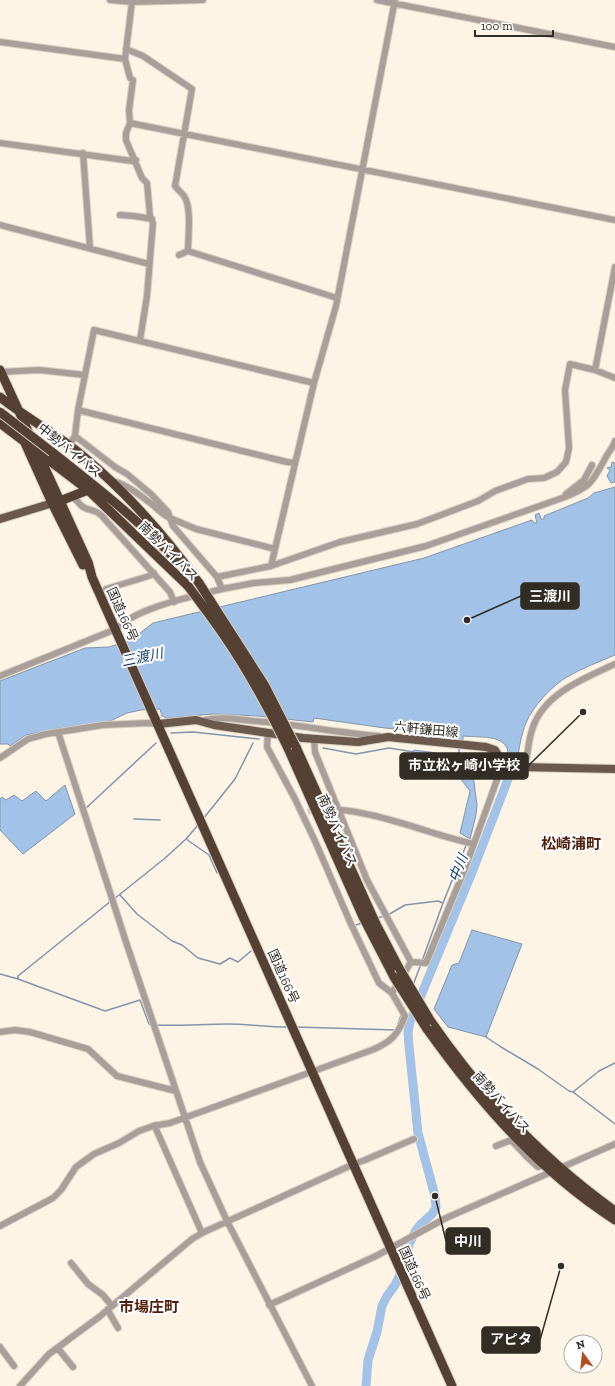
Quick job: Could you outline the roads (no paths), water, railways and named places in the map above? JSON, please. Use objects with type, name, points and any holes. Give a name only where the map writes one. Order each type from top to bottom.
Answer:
[{"type":"highway","points":[[1,371],[37,451],[56,502]]},
{"type":"highway","points":[[5,382],[21,408],[31,418]]},
{"type":"highway","points":[[1,396],[18,410],[84,457],[149,519],[170,544],[194,585]]},
{"type":"highway","points":[[1,396],[56,502]]},
{"type":"highway","name":"中勢バイパス","points":[[0,412],[52,452],[122,510],[174,566],[208,598]]},
{"type":"highway","name":"南勢バイパス","points":[[0,423],[23,439],[86,491],[194,585],[291,747]]},
{"type":"highway","points":[[56,502],[86,491]]},
{"type":"highway","name":"国道166号","points":[[56,502],[88,562],[92,577],[452,1386]]},
{"type":"highway","name":"南勢バイパス","points":[[208,598],[229,628],[265,686],[394,977],[427,1029],[476,1094],[512,1134],[551,1172],[593,1206],[615,1220]]},
{"type":"highway","name":"南勢バイパス","points":[[369,920],[430,1020],[478,1085],[515,1126],[560,1169],[615,1211]]},
{"type":"main road","points":[[0,519],[56,502]]},
{"type":"main road","name":"六軒鎌田線","points":[[158,724],[196,720],[214,725],[314,739],[358,742],[388,737],[462,744],[491,748],[498,754],[504,763]]},
{"type":"main road","points":[[504,763],[532,768],[615,769]]},
{"type":"street","points":[[110,0],[132,2],[203,0]]},
{"type":"street","points":[[377,0],[395,2],[615,47]]},
{"type":"street","points":[[132,2],[125,59],[130,78],[133,80],[128,110],[130,123],[126,133],[126,140],[136,160],[142,178],[147,183],[152,219],[154,223],[147,296],[140,340]]},
{"type":"street","points":[[271,566],[314,383],[338,298],[395,2]]},
{"type":"street","points":[[0,42],[125,59]]},
{"type":"street","points":[[126,49],[143,56],[192,89],[175,186],[179,192],[184,195],[188,209],[190,219],[188,251]]},
{"type":"street","points":[[130,123],[615,220]]},
{"type":"street","points":[[0,143],[83,153],[132,161],[136,160]]},
{"type":"street","points":[[83,153],[90,248]]},
{"type":"street","points":[[120,215],[152,219]]},
{"type":"street","points":[[0,225],[149,264]]},
{"type":"street","points":[[179,255],[188,251],[338,298]]},
{"type":"street","points":[[595,370],[615,267]]},
{"type":"street","points":[[69,445],[75,436],[78,410],[94,330],[314,383]]},
{"type":"street","points":[[217,577],[271,566],[340,542],[417,524],[478,502],[490,493],[507,486],[528,479],[544,478],[557,472],[566,462],[569,448],[565,390],[570,364],[595,370],[615,378]]},
{"type":"street","points":[[1,371],[39,370],[85,375]]},
{"type":"street","points":[[78,410],[295,463]]},
{"type":"street","points":[[75,436],[109,463],[127,474],[145,489],[168,512],[174,526],[217,577],[222,589]]},
{"type":"street","points":[[0,676],[116,629],[121,624],[144,612],[174,602],[222,589],[254,583],[290,580],[426,546],[565,497],[578,492],[589,485],[599,472],[606,455],[615,444]]},
{"type":"street","points":[[565,497],[567,493],[584,480],[592,465]]},
{"type":"street","points":[[108,480],[124,484],[163,515],[196,529],[275,549]]},
{"type":"street","points":[[81,504],[81,498],[86,491]]},
{"type":"street","points":[[71,497],[76,499],[84,508],[92,509],[99,514],[154,573],[170,592],[174,602]]},
{"type":"street","points":[[106,589],[149,576],[154,573]]},
{"type":"street","points":[[522,767],[533,727],[544,708],[574,683],[615,664]]},
{"type":"street","points":[[202,721],[212,718],[234,719],[302,726],[351,734],[388,737]]},
{"type":"street","points":[[0,758],[28,739],[58,732],[103,725],[158,724]]},
{"type":"street","points":[[58,732],[184,1117],[202,1167],[227,1221],[312,1386]]},
{"type":"street","points":[[0,1226],[53,1198],[61,1190],[76,1167],[94,1154],[119,1143],[139,1131],[156,1125],[170,1123],[386,1044],[401,1028],[405,1016],[392,993],[379,982],[350,922],[305,813],[267,748],[268,732]]},
{"type":"street","points":[[314,739],[315,752],[332,802],[338,810],[367,880],[410,962]]},
{"type":"street","points":[[410,962],[418,961],[426,963],[469,843],[504,763]]},
{"type":"street","points":[[338,810],[346,810],[382,817],[453,840],[469,843]]},
{"type":"street","points":[[338,893],[367,880]]},
{"type":"street","points":[[392,993],[410,962]]},
{"type":"street","points":[[0,1032],[15,1030],[30,1032],[88,1049],[117,1076],[176,1091]]},
{"type":"street","points":[[156,1125],[156,1129],[202,1233]]},
{"type":"street","points":[[20,1386],[25,1383],[40,1363],[110,1307],[172,1254],[202,1233],[354,1164],[414,1139]]},
{"type":"street","points":[[496,1146],[511,1140],[538,1167],[544,1165]]},
{"type":"street","points":[[270,1305],[376,1256],[446,1218],[615,1144]]},
{"type":"street","points":[[71,1262],[88,1284],[103,1295],[110,1307],[118,1328]]},
{"type":"street","points":[[0,1347],[14,1366]]},
{"type":"street","points":[[56,1350],[60,1351],[73,1367]]},
{"type":"water","points":[[612,462],[615,463],[615,482],[611,483],[607,476],[610,470],[607,468],[611,467]]},
{"type":"water","points":[[615,487],[615,655],[567,677],[544,697],[533,710],[526,723],[521,737],[517,762],[508,760],[508,751],[501,741],[487,737],[463,736],[463,741],[456,740],[456,735],[385,728],[314,718],[313,722],[258,716],[213,714],[167,718],[162,716],[160,709],[141,710],[127,713],[110,721],[60,728],[26,735],[10,746],[8,744],[0,744],[0,681],[85,648],[109,647],[127,641],[153,623],[424,558],[532,520],[534,523],[537,523],[535,515],[539,513],[541,519],[544,519],[544,516],[588,498],[594,493]]},
{"type":"water","points":[[414,750],[437,753],[437,763],[457,766],[458,760],[456,757],[459,754],[464,755],[470,762],[477,805],[470,839],[460,833],[470,791],[456,773],[432,768],[425,758],[413,754]]},
{"type":"water","points":[[65,785],[75,814],[23,854],[0,830],[0,799],[2,797],[6,800],[14,795],[22,801],[36,791],[46,801]]},
{"type":"water","points":[[472,930],[522,944],[486,1037],[448,1027],[434,1009],[452,965],[459,963]]},
{"type":"waterway","points":[[171,733],[193,732],[259,739]]},
{"type":"waterway","points":[[85,809],[156,743]]},
{"type":"waterway","points":[[203,819],[235,779],[253,743]]},
{"type":"waterway","points":[[459,747],[459,755]]},
{"type":"waterway","points":[[323,748],[356,754],[389,748],[414,752]]},
{"type":"waterway","name":"中川","points":[[366,1386],[368,1360],[377,1332],[382,1306],[395,1285],[407,1260],[409,1244],[416,1230],[436,1208],[435,1196],[418,1133],[409,1046],[408,1032],[410,1022],[473,870],[510,774],[513,757]]},
{"type":"waterway","points":[[134,819],[160,820]]},
{"type":"waterway","points":[[114,899],[164,859],[186,839],[198,825]]},
{"type":"waterway","points":[[186,839],[209,855],[217,873]]},
{"type":"waterway","points":[[388,915],[405,905],[438,901],[443,903],[467,843]]},
{"type":"waterway","points":[[120,895],[137,914],[172,941],[182,945],[198,958],[220,964],[230,958],[238,962],[251,951]]},
{"type":"waterway","points":[[18,979],[18,976],[111,901]]},
{"type":"waterway","points":[[422,961],[443,903]]},
{"type":"waterway","points":[[377,918],[385,916]]},
{"type":"waterway","points":[[356,925],[362,923]]},
{"type":"waterway","points":[[413,985],[421,964]]},
{"type":"waterway","points":[[0,974],[18,979],[105,1011],[140,1000],[149,1024],[152,1025]]},
{"type":"waterway","points":[[398,1024],[401,1015]]},
{"type":"waterway","points":[[156,1025],[227,1024],[288,1027]]},
{"type":"waterway","points":[[296,1027],[396,1030]]},
{"type":"waterway","points":[[486,1037],[538,1069],[569,1091],[573,1092],[615,1124]]},
{"type":"waterway","points":[[573,1092],[599,1071],[615,1063]]},
{"type":"tunnel","points":[[308,812],[330,804]]},
{"type":"place","name":"三渡川","points":[[467,620]]},
{"type":"place","name":"市立松ヶ崎小学校","points":[[583,712]]},
{"type":"place","name":"中川","points":[[435,1196]]},
{"type":"place","name":"アピタ","points":[[561,1266]]},
{"type":"district","name":"松崎浦町","points":[[571,844]]},
{"type":"district","name":"市場庄町","points":[[149,1307]]}]
